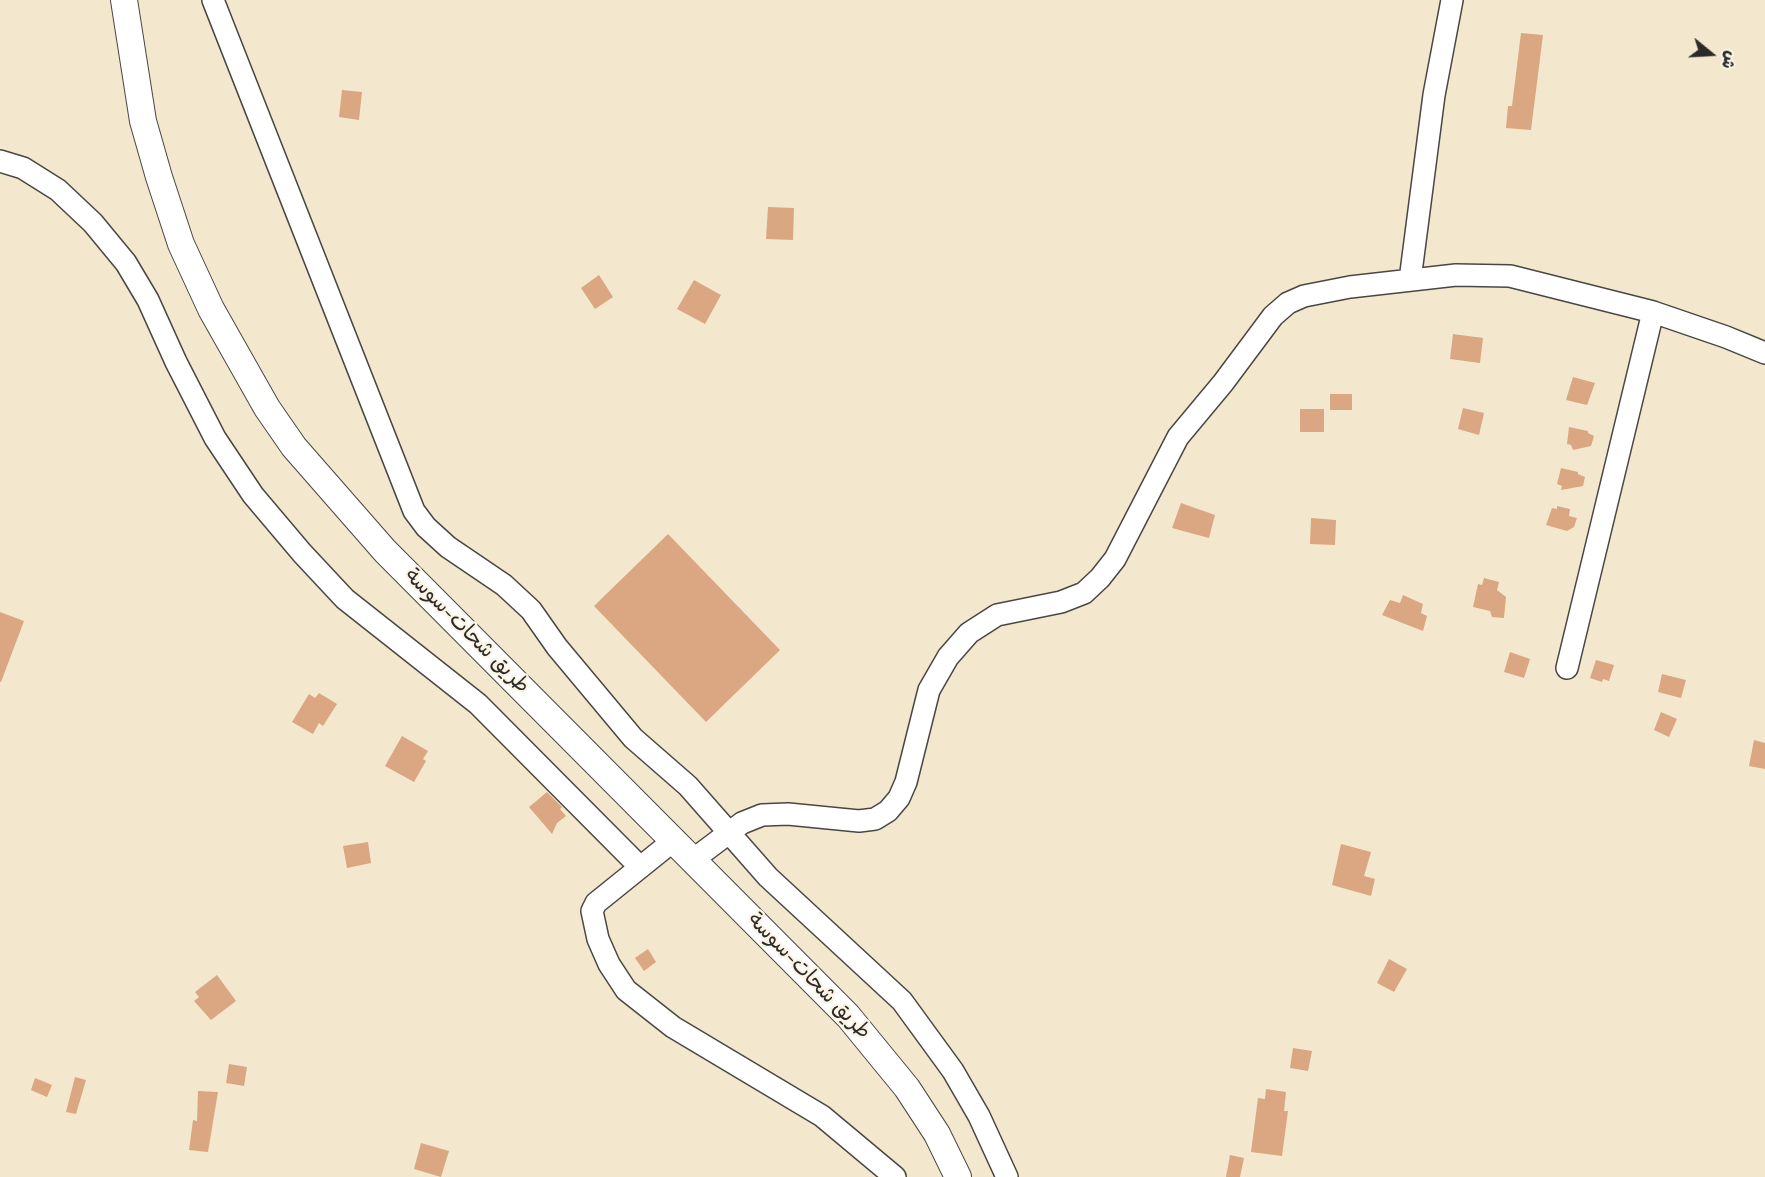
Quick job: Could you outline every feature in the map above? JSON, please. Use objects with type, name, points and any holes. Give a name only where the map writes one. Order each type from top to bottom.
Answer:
[{"type":"main road","name":"طريق شحات-سوسة","points":[[124,0],[144,121],[174,223],[212,309],[267,408],[294,447],[385,551],[848,1016],[880,1053],[937,1134],[958,1177]]},
{"type":"street","points":[[213,0],[414,511],[426,527],[448,547],[504,585],[531,610],[557,648],[633,738],[688,786],[768,877],[902,1001],[953,1071],[980,1116],[1007,1177]]},
{"type":"street","points":[[1410,280],[1434,95],[1452,0]]},
{"type":"street","points":[[0,161],[23,168],[58,190],[93,223],[126,263],[148,300],[176,362],[215,438],[253,495],[302,553],[345,599],[478,704],[640,867]]},
{"type":"street","points":[[694,859],[742,823],[762,815],[788,814],[859,821],[875,819],[888,811],[899,798],[906,782],[929,690],[948,657],[969,633],[997,615],[1061,602],[1084,593],[1100,578],[1119,552],[1162,464],[1178,437],[1223,383],[1273,316],[1288,303],[1304,296],[1456,274],[1510,276],[1653,312],[1726,336],[1765,353]]},
{"type":"street","points":[[1567,668],[1653,312]]},
{"type":"street","points":[[673,840],[596,903],[592,911],[605,955],[626,990],[672,1027],[822,1116],[895,1177]]},
{"type":"building","points":[[1521,33],[1543,35],[1531,130],[1506,128],[1508,106],[1512,106]]},
{"type":"building","points":[[342,90],[362,92],[359,120],[339,117]]},
{"type":"building","points":[[768,207],[794,208],[793,240],[766,239]]},
{"type":"building","points":[[599,275],[613,297],[595,309],[581,288]]},
{"type":"building","points":[[694,280],[721,295],[705,324],[677,309]]},
{"type":"building","points":[[1453,334],[1483,338],[1480,363],[1450,359]]},
{"type":"building","points":[[1573,377],[1595,383],[1587,405],[1566,400]]},
{"type":"building","points":[[1330,394],[1352,394],[1352,410],[1330,410]]},
{"type":"building","points":[[1463,408],[1484,413],[1479,435],[1458,429]]},
{"type":"building","points":[[1300,409],[1324,409],[1324,432],[1300,432]]},
{"type":"building","points":[[1569,427],[1588,431],[1594,436],[1591,446],[1573,450],[1571,445],[1567,444]]},
{"type":"building","points":[[1561,468],[1578,472],[1585,477],[1583,486],[1561,490],[1562,486],[1557,484]]},
{"type":"building","points":[[1181,503],[1215,515],[1209,538],[1172,528]]},
{"type":"building","points":[[1557,506],[1570,509],[1569,516],[1577,518],[1574,527],[1567,531],[1546,525],[1552,508],[1557,509]]},
{"type":"building","points":[[1311,518],[1336,520],[1335,545],[1310,544]]},
{"type":"building","points":[[668,534],[780,650],[706,722],[594,606]]},
{"type":"building","points":[[1484,578],[1499,582],[1497,590],[1506,597],[1504,618],[1492,617],[1490,611],[1473,607],[1478,584],[1482,585]]},
{"type":"building","points":[[1403,595],[1423,604],[1421,613],[1427,616],[1423,631],[1382,615],[1390,600],[1400,603]]},
{"type":"building","points":[[0,612],[24,621],[1,682],[0,682]]},
{"type":"building","points":[[1510,652],[1530,659],[1524,678],[1504,672]]},
{"type":"building","points":[[1596,660],[1614,665],[1609,681],[1603,679],[1602,682],[1590,678]]},
{"type":"building","points":[[1662,674],[1686,680],[1681,698],[1658,692]]},
{"type":"building","points":[[319,693],[337,704],[323,726],[319,723],[313,734],[292,722],[309,694],[315,698]]},
{"type":"building","points":[[1661,712],[1677,719],[1669,737],[1654,730]]},
{"type":"building","points":[[402,736],[428,751],[423,759],[426,761],[414,782],[385,766]]},
{"type":"building","points":[[1754,740],[1765,743],[1765,769],[1749,766]]},
{"type":"building","points":[[547,792],[562,807],[560,809],[566,816],[557,823],[552,834],[529,807]]},
{"type":"building","points":[[368,842],[371,863],[347,868],[343,846]]},
{"type":"building","points":[[1341,844],[1371,852],[1364,876],[1375,879],[1371,896],[1332,885]]},
{"type":"building","points":[[648,949],[656,962],[644,971],[635,958]]},
{"type":"building","points":[[1389,959],[1407,969],[1394,992],[1377,983]]},
{"type":"building","points":[[217,975],[236,1001],[211,1020],[194,1001],[199,997],[195,992]]},
{"type":"building","points":[[1293,1048],[1312,1051],[1308,1071],[1290,1068]]},
{"type":"building","points":[[229,1064],[247,1067],[244,1086],[226,1083]]},
{"type":"building","points":[[75,1077],[86,1080],[76,1114],[66,1112]]},
{"type":"building","points":[[35,1078],[52,1085],[47,1097],[31,1090]]},
{"type":"building","points":[[1266,1089],[1286,1092],[1284,1111],[1288,1111],[1282,1156],[1251,1152],[1258,1098],[1265,1099]]},
{"type":"building","points":[[198,1091],[218,1092],[208,1152],[189,1150],[193,1120],[197,1121]]},
{"type":"building","points":[[421,1143],[449,1151],[441,1177],[414,1169]]},
{"type":"building","points":[[1230,1155],[1244,1158],[1240,1177],[1226,1177]]}]
